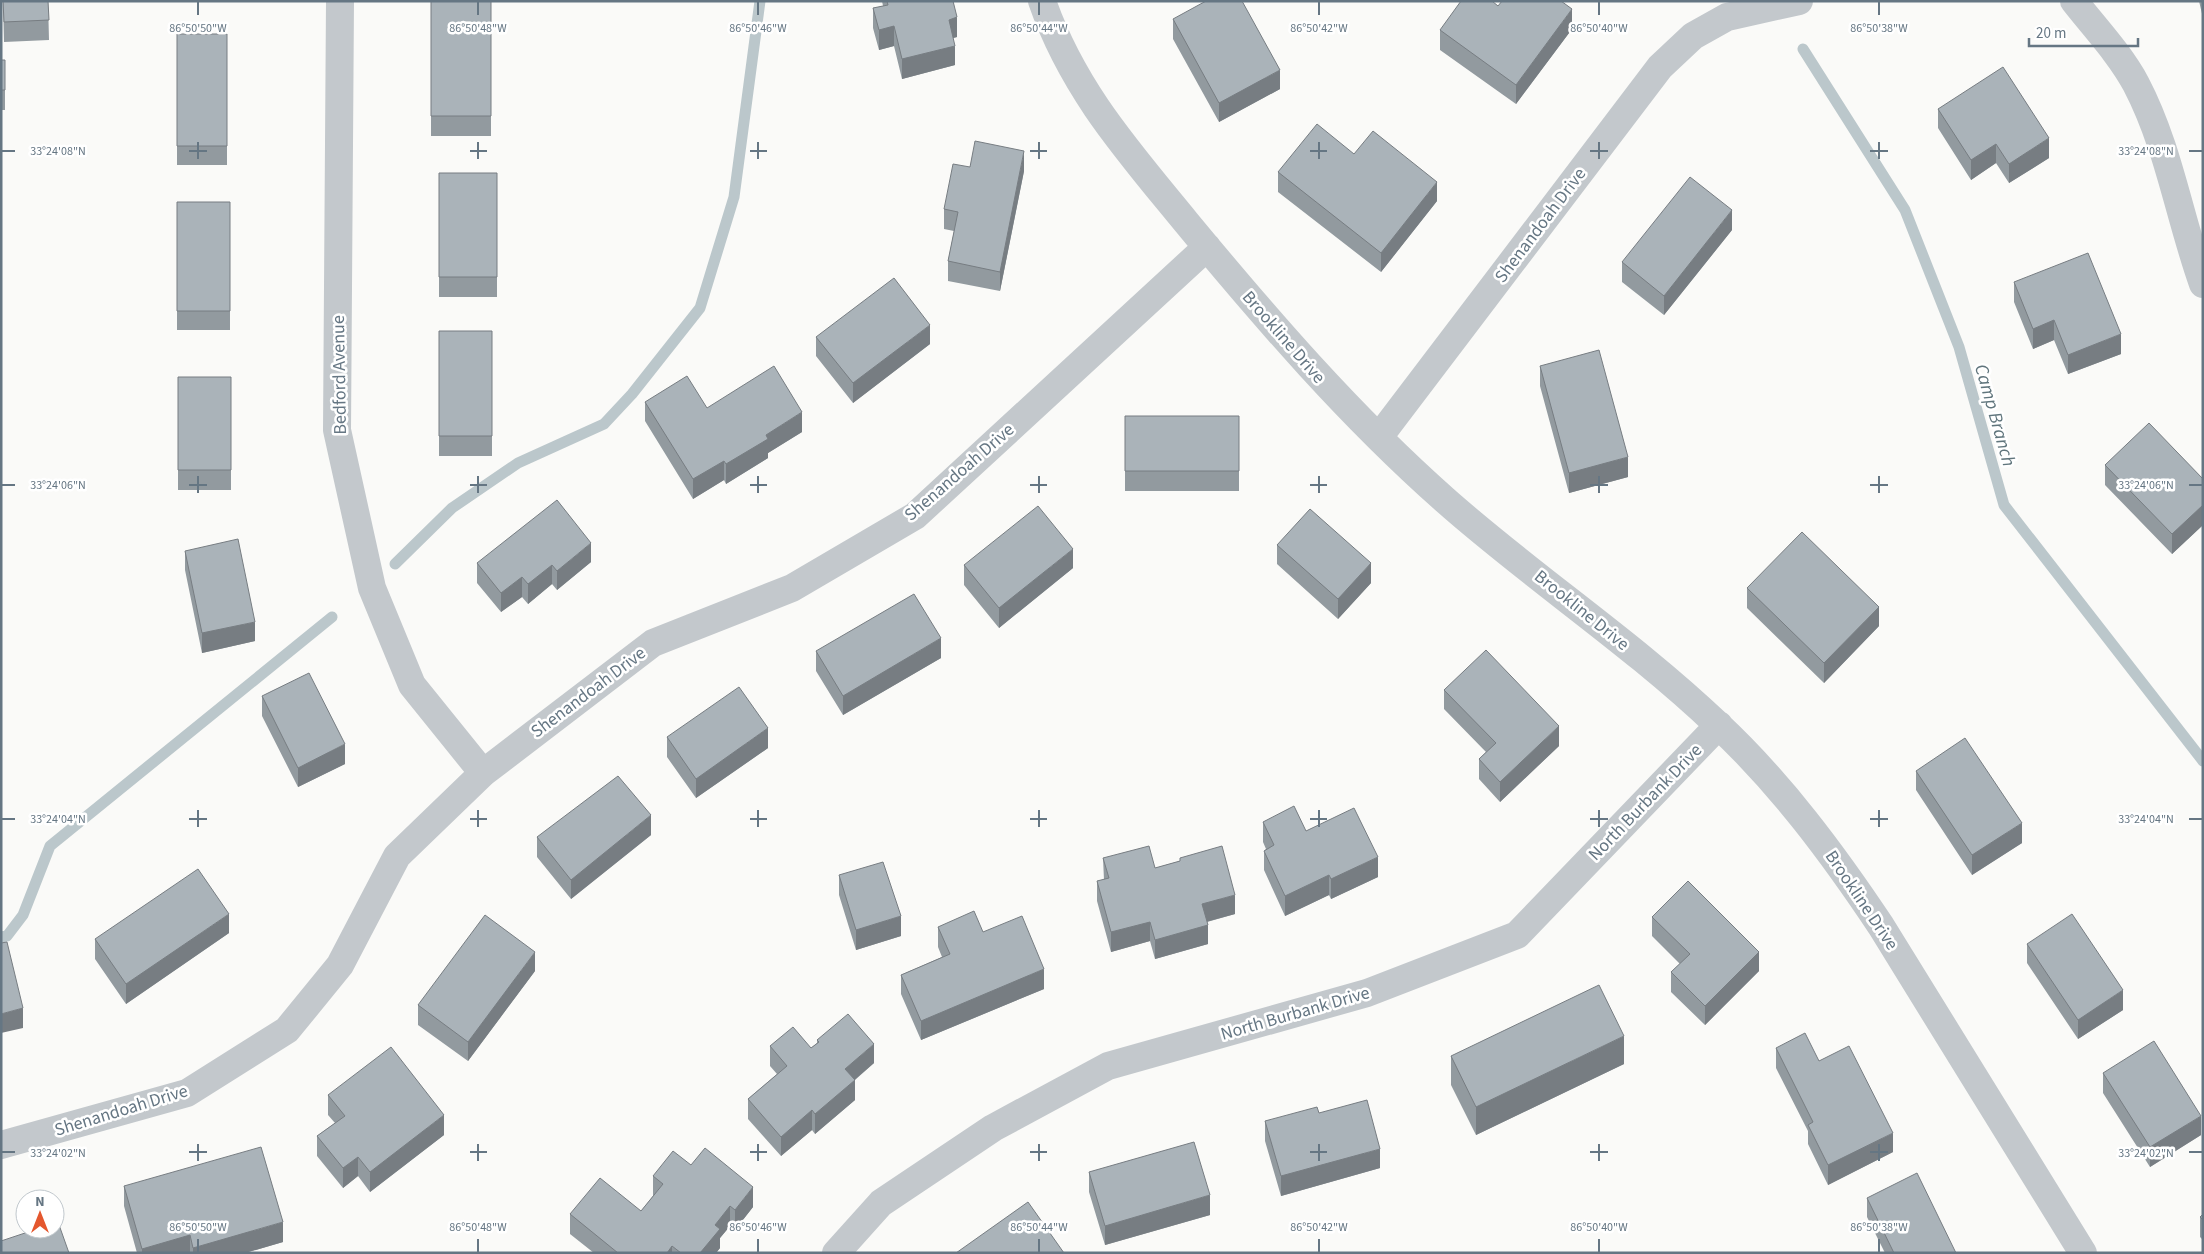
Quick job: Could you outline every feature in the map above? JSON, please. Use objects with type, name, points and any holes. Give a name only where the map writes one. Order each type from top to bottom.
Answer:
[{"type":"street","name":"Bedford Avenue","points":[[340,1],[337,430],[372,588],[412,684],[483,773]]},
{"type":"street","name":"Brookline Drive","points":[[1042,1],[1050,26],[1074,74],[1105,122],[1207,247],[1333,394],[1476,527],[1664,676],[1718,725],[1783,792],[1848,876],[1946,1030],[2083,1253]]},
{"type":"street","name":"Shenandoah Drive","points":[[1379,437],[1660,67],[1693,36],[1727,17],[1799,1]]},
{"type":"street","points":[[2074,1],[2135,83],[2151,116],[2163,146],[2193,256],[2203,284]]},
{"type":"street","name":"Shenandoah Drive","points":[[1,1145],[187,1093],[287,1030],[340,965],[397,856],[483,773],[653,643],[792,588],[915,516],[1207,247]]},
{"type":"street","name":"North Burbank Drive","points":[[836,1253],[880,1203],[994,1128],[1108,1066],[1367,993],[1517,935],[1718,725]]},
{"type":"building","points":[[3,1],[48,1],[49,20],[4,22]]},
{"type":"building","points":[[431,1],[491,1],[491,116],[431,116]]},
{"type":"building","points":[[887,1],[953,1],[957,17],[949,20],[955,46],[902,59],[894,26],[879,30],[873,8],[888,5]]},
{"type":"building","points":[[1206,1],[1242,1],[1280,70],[1219,103],[1173,19]]},
{"type":"building","points":[[1461,1],[1492,1],[1498,6],[1502,1],[1561,1],[1572,9],[1516,85],[1440,30]]},
{"type":"building","points":[[177,34],[227,34],[227,146],[177,146]]},
{"type":"building","points":[[1,60],[5,60],[5,90],[1,90]]},
{"type":"building","points":[[2003,67],[2049,138],[2009,164],[1996,144],[1971,160],[1938,109]]},
{"type":"building","points":[[1317,124],[1354,154],[1373,131],[1437,182],[1381,253],[1278,172]]},
{"type":"building","points":[[975,141],[1024,151],[1000,272],[948,261],[958,212],[944,209],[953,164],[970,167]]},
{"type":"building","points":[[439,173],[497,173],[497,277],[439,277]]},
{"type":"building","points":[[1690,177],[1732,210],[1664,296],[1622,262]]},
{"type":"building","points":[[177,202],[230,202],[230,311],[177,311]]},
{"type":"building","points":[[2088,253],[2121,334],[2068,355],[2054,320],[2033,329],[2014,282]]},
{"type":"building","points":[[894,278],[930,325],[853,383],[816,337]]},
{"type":"building","points":[[439,331],[492,331],[492,436],[439,436]]},
{"type":"building","points":[[1599,350],[1628,457],[1569,473],[1540,366]]},
{"type":"building","points":[[774,366],[802,412],[766,435],[768,439],[726,464],[724,461],[693,479],[645,402],[687,376],[707,408]]},
{"type":"building","points":[[178,377],[231,377],[231,470],[178,470]]},
{"type":"building","points":[[1125,416],[1239,416],[1239,471],[1125,471]]},
{"type":"building","points":[[2149,423],[2203,479],[2203,505],[2172,534],[2105,465]]},
{"type":"building","points":[[557,500],[591,543],[557,571],[552,565],[528,584],[522,577],[501,593],[477,563]]},
{"type":"building","points":[[1038,506],[1073,549],[999,608],[964,565]]},
{"type":"building","points":[[1310,509],[1371,563],[1338,599],[1277,545]]},
{"type":"building","points":[[1802,532],[1879,607],[1824,663],[1747,588]]},
{"type":"building","points":[[238,539],[255,622],[202,633],[185,551]]},
{"type":"building","points":[[914,594],[941,638],[843,696],[816,651]]},
{"type":"building","points":[[1486,650],[1559,726],[1500,782],[1479,759],[1496,743],[1444,690]]},
{"type":"building","points":[[309,673],[345,744],[298,768],[262,696]]},
{"type":"building","points":[[739,687],[768,728],[696,779],[667,737]]},
{"type":"building","points":[[1965,738],[2022,823],[1972,855],[1916,771]]},
{"type":"building","points":[[618,776],[651,815],[571,880],[537,837]]},
{"type":"building","points":[[1294,806],[1306,831],[1354,808],[1378,857],[1331,879],[1329,875],[1285,896],[1264,851],[1274,845],[1263,822]]},
{"type":"building","points":[[1149,846],[1155,868],[1180,861],[1180,858],[1222,846],[1235,895],[1202,904],[1208,925],[1155,940],[1150,922],[1111,932],[1097,881],[1109,878],[1103,858]]},
{"type":"building","points":[[883,862],[901,916],[856,930],[839,875]]},
{"type":"building","points":[[198,869],[229,914],[126,984],[95,939]]},
{"type":"building","points":[[1688,881],[1759,952],[1705,1006],[1671,972],[1690,954],[1652,917]]},
{"type":"building","points":[[974,911],[983,932],[1022,916],[1044,969],[921,1021],[901,975],[950,954],[938,927]]},
{"type":"building","points":[[2072,914],[2123,990],[2078,1020],[2027,944]]},
{"type":"building","points":[[485,915],[535,952],[468,1042],[418,1005]]},
{"type":"building","points":[[7,942],[23,1008],[1,1014],[1,943]]},
{"type":"building","points":[[1599,985],[1624,1036],[1476,1107],[1451,1056]]},
{"type":"building","points":[[848,1014],[874,1044],[845,1069],[855,1080],[815,1114],[812,1110],[781,1137],[748,1099],[787,1066],[770,1046],[793,1027],[811,1048],[819,1042],[817,1040]]},
{"type":"building","points":[[1805,1033],[1819,1061],[1849,1046],[1893,1133],[1828,1165],[1808,1125],[1813,1122],[1776,1048]]},
{"type":"building","points":[[2154,1041],[2201,1116],[2150,1147],[2103,1073]]},
{"type":"building","points":[[391,1047],[444,1115],[370,1172],[358,1157],[343,1168],[317,1136],[345,1116],[328,1095]]},
{"type":"building","points":[[1367,1100],[1380,1149],[1281,1176],[1265,1121],[1317,1107],[1319,1113]]},
{"type":"building","points":[[1194,1142],[1210,1195],[1105,1226],[1089,1172]]},
{"type":"building","points":[[261,1147],[283,1222],[193,1248],[190,1235],[142,1249],[124,1186]]},
{"type":"building","points":[[705,1148],[753,1187],[735,1210],[730,1206],[715,1225],[720,1229],[700,1253],[681,1253],[672,1246],[667,1253],[618,1253],[570,1214],[600,1178],[641,1211],[663,1184],[653,1176],[673,1151],[691,1165]]},
{"type":"building","points":[[1917,1173],[1956,1253],[1894,1253],[1867,1198]]},
{"type":"building","points":[[1028,1202],[1064,1253],[956,1253]]},
{"type":"building","points":[[15,1236],[15,1239],[64,1239],[69,1253],[1,1253],[1,1241]]},
{"type":"waterway","points":[[395,564],[452,508],[518,463],[604,424],[632,394],[700,308],[734,197],[760,1]]},
{"type":"waterway","name":"Camp Branch","points":[[1803,49],[1905,210],[1959,347],[2004,505],[2203,761]]},
{"type":"waterway","points":[[1,937],[7,936],[23,915],[50,846],[332,617]]}]
